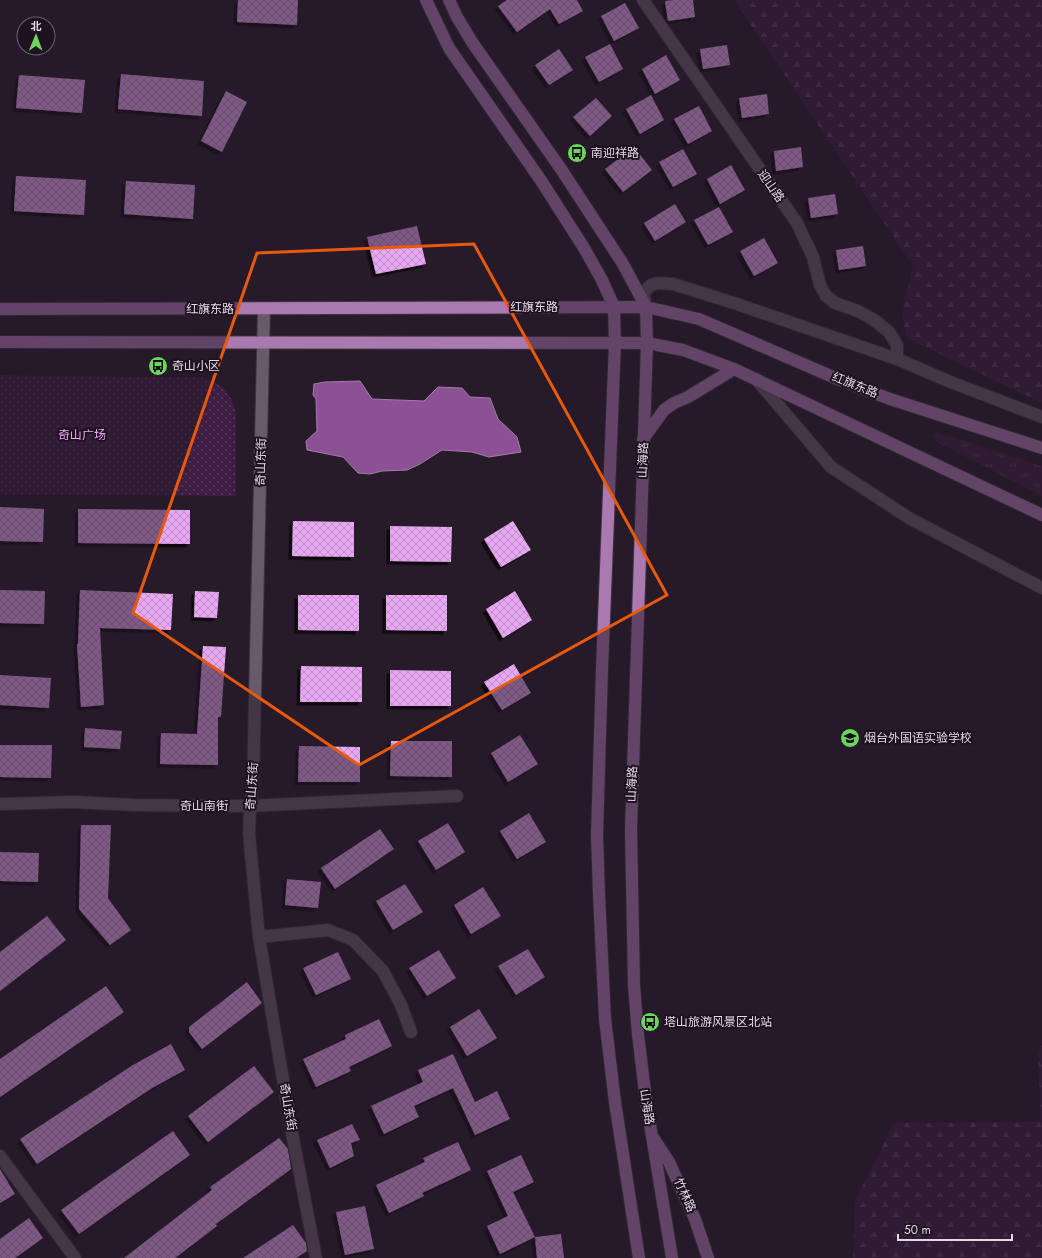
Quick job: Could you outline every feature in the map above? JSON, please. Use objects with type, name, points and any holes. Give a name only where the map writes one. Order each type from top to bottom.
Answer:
[{"type":"main road","points":[[426,0],[449,48],[542,182],[584,248],[602,280],[614,307],[615,342],[597,835],[605,1019],[615,1102],[639,1258]]},
{"type":"main road","points":[[449,0],[472,42],[561,169],[605,235],[623,264],[646,307]]},
{"type":"main road","name":"红旗东路","points":[[0,309],[646,307],[698,319],[890,400],[1042,448]]},
{"type":"main road","name":"山海路","points":[[646,307],[647,343],[631,830],[634,985],[638,1035],[646,1100],[672,1258]]},
{"type":"main road","points":[[0,342],[647,343],[683,350],[734,368],[1042,515]]},
{"type":"main road","points":[[643,439],[664,410],[674,403],[688,398],[734,368]]},
{"type":"main road","name":"竹林路","points":[[652,1137],[669,1162],[695,1219],[708,1258]]},
{"type":"street","name":"迎山路","points":[[642,0],[797,223],[813,257],[820,285],[826,296],[835,304],[858,311],[874,320],[889,332],[897,345],[897,359]]},
{"type":"street","points":[[646,307],[644,292],[651,285],[658,283],[673,284],[737,304],[897,359],[948,381],[1042,417]]},
{"type":"street","name":"奇山东街","points":[[264,309],[253,784],[250,806],[249,834],[258,937],[292,1133],[316,1258]]},
{"type":"street","points":[[755,378],[831,467],[909,518],[1042,588]]},
{"type":"street","name":"奇山南街","points":[[0,804],[74,802],[135,805],[250,806],[457,796]]},
{"type":"street","points":[[258,937],[328,930],[353,940],[383,971],[401,1004],[411,1032]]},
{"type":"street","points":[[0,1156],[75,1258]]},
{"type":"highlighted area","points":[[474,244],[667,595],[359,765],[133,613],[257,253]]},
{"type":"green space","points":[[734,0],[1042,0],[1042,403],[906,338],[902,313],[913,266]]},
{"type":"green space","name":"奇山广场","points":[[0,375],[203,378],[216,383],[226,391],[232,401],[236,415],[236,496],[0,494]]},
{"type":"green space","points":[[937,432],[1042,466],[1042,496],[935,441],[932,436]]},
{"type":"green space","points":[[1042,1045],[1042,1258],[853,1258],[855,1201],[894,1123],[1041,1122],[1038,1052]]},
{"type":"shaded area","points":[[360,381],[372,399],[424,401],[438,387],[462,388],[470,397],[490,398],[498,419],[517,437],[521,452],[489,457],[472,452],[442,450],[420,464],[407,470],[382,471],[370,474],[358,473],[343,457],[307,450],[306,441],[317,431],[316,399],[313,395],[314,384],[325,382]]},
{"type":"building","points":[[238,0],[298,0],[297,25],[237,22]]},
{"type":"building","points":[[507,0],[577,0],[583,11],[559,24],[550,9],[517,32],[498,6]]},
{"type":"building","points":[[693,0],[695,17],[668,21],[665,1]]},
{"type":"building","points":[[625,3],[639,28],[614,41],[601,16]]},
{"type":"building","points":[[610,44],[623,69],[599,82],[585,57]]},
{"type":"building","points":[[727,45],[730,65],[703,69],[700,49]]},
{"type":"building","points":[[559,49],[573,70],[549,85],[535,65]]},
{"type":"building","points":[[666,55],[680,80],[655,94],[642,69]]},
{"type":"building","points":[[121,74],[204,81],[202,116],[118,109]]},
{"type":"building","points":[[19,75],[85,80],[82,113],[16,108]]},
{"type":"building","points":[[226,91],[247,102],[222,152],[201,141]]},
{"type":"building","points":[[767,94],[769,114],[742,118],[739,98]]},
{"type":"building","points":[[651,95],[664,120],[640,134],[626,109]]},
{"type":"building","points":[[596,98],[612,116],[590,136],[573,117]]},
{"type":"building","points":[[699,106],[712,131],[688,144],[674,119]]},
{"type":"building","points":[[634,147],[652,170],[623,192],[605,169]]},
{"type":"building","points":[[801,147],[803,167],[776,171],[774,151]]},
{"type":"building","points":[[683,149],[697,174],[673,187],[659,162]]},
{"type":"building","points":[[731,165],[745,190],[720,204],[707,179]]},
{"type":"building","points":[[16,176],[86,180],[84,215],[14,211]]},
{"type":"building","points":[[126,181],[195,185],[193,219],[124,214]]},
{"type":"building","points":[[835,194],[838,214],[811,218],[808,198]]},
{"type":"building","points":[[675,204],[686,222],[655,241],[644,223]]},
{"type":"building","points":[[719,207],[733,232],[708,245],[694,220]]},
{"type":"building","points":[[417,226],[426,264],[376,274],[367,237]]},
{"type":"building","points":[[764,238],[778,263],[754,276],[740,251]]},
{"type":"building","points":[[863,246],[866,266],[839,270],[836,250]]},
{"type":"building","points":[[0,507],[44,509],[43,542],[0,541]]},
{"type":"building","points":[[78,509],[190,510],[190,544],[78,543]]},
{"type":"building","points":[[293,521],[354,522],[354,557],[292,556]]},
{"type":"building","points":[[513,521],[531,550],[501,567],[484,539]]},
{"type":"building","points":[[390,526],[452,527],[451,562],[390,561]]},
{"type":"building","points":[[0,590],[45,591],[44,624],[0,623]]},
{"type":"building","points":[[80,590],[173,594],[171,630],[100,628],[104,705],[81,707],[77,644]]},
{"type":"building","points":[[195,591],[219,592],[217,618],[194,617]]},
{"type":"building","points":[[515,591],[532,620],[503,638],[486,609]]},
{"type":"building","points":[[298,595],[359,595],[359,631],[298,630]]},
{"type":"building","points":[[386,595],[447,595],[447,631],[386,630]]},
{"type":"building","points":[[203,646],[226,647],[221,717],[218,717],[218,765],[160,764],[161,733],[197,734]]},
{"type":"building","points":[[514,664],[531,693],[502,710],[484,682]]},
{"type":"building","points":[[301,666],[362,667],[362,702],[300,702]]},
{"type":"building","points":[[390,670],[451,671],[451,706],[390,706]]},
{"type":"building","points":[[0,675],[51,678],[49,708],[0,705]]},
{"type":"building","points":[[85,728],[122,731],[120,749],[84,747]]},
{"type":"building","points":[[520,735],[538,764],[508,782],[491,753]]},
{"type":"building","points":[[391,741],[452,741],[452,777],[390,776]]},
{"type":"building","points":[[0,745],[52,745],[51,778],[0,777]]},
{"type":"building","points":[[299,746],[360,747],[360,782],[298,782]]},
{"type":"building","points":[[529,813],[546,842],[517,859],[500,831]]},
{"type":"building","points":[[448,823],[465,852],[436,870],[418,841]]},
{"type":"building","points":[[81,825],[111,825],[108,898],[131,930],[110,945],[79,909]]},
{"type":"building","points":[[380,829],[394,849],[335,889],[321,868]]},
{"type":"building","points":[[0,852],[39,853],[38,882],[0,881]]},
{"type":"building","points":[[287,879],[321,882],[318,908],[285,905]]},
{"type":"building","points":[[405,884],[423,912],[393,930],[376,901]]},
{"type":"building","points":[[483,887],[501,916],[471,934],[454,905]]},
{"type":"building","points":[[47,916],[66,940],[0,991],[0,952]]},
{"type":"building","points":[[528,949],[545,977],[516,995],[498,966]]},
{"type":"building","points":[[439,950],[456,978],[427,996],[409,968]]},
{"type":"building","points":[[338,952],[351,979],[316,995],[303,968]]},
{"type":"building","points":[[247,982],[262,1003],[202,1049],[189,1032],[189,1027]]},
{"type":"building","points":[[106,986],[124,1012],[0,1097],[0,1059]]},
{"type":"building","points":[[479,1009],[497,1038],[467,1056],[450,1027]]},
{"type":"building","points":[[379,1019],[392,1046],[349,1067],[351,1071],[316,1087],[303,1059],[346,1039],[345,1035]]},
{"type":"building","points":[[171,1044],[185,1070],[152,1088],[37,1164],[20,1139],[133,1065]]},
{"type":"building","points":[[453,1054],[475,1102],[497,1091],[510,1119],[475,1135],[453,1088],[414,1106],[419,1117],[384,1134],[371,1106],[423,1082],[418,1070]]},
{"type":"building","points":[[254,1066],[274,1092],[208,1142],[188,1116]]},
{"type":"building","points":[[352,1124],[360,1140],[351,1143],[354,1156],[330,1168],[317,1140]]},
{"type":"building","points":[[173,1131],[190,1155],[79,1234],[61,1210]]},
{"type":"building","points":[[279,1138],[288,1149],[291,1169],[216,1224],[217,1226],[175,1258],[124,1258],[212,1190],[210,1187]]},
{"type":"building","points":[[458,1142],[471,1170],[422,1193],[424,1196],[389,1213],[376,1185],[425,1162],[423,1158]]},
{"type":"building","points":[[521,1155],[534,1182],[513,1192],[535,1237],[500,1254],[487,1226],[508,1216],[487,1171]]},
{"type":"building","points":[[0,1169],[15,1194],[0,1203]]},
{"type":"building","points":[[365,1206],[374,1249],[345,1255],[336,1212]]},
{"type":"building","points":[[29,1218],[43,1238],[15,1258],[0,1258],[0,1239]]},
{"type":"building","points":[[293,1225],[306,1243],[307,1251],[296,1258],[243,1258]]},
{"type":"building","points":[[561,1234],[564,1258],[537,1258],[535,1237]]},
{"type":"place","name":"南迎祥路","points":[[577,153]]},
{"type":"place","name":"奇山小区","points":[[158,366]]},
{"type":"place","name":"烟台外国语实验学校","points":[[850,738]]},
{"type":"place","name":"塔山旅游风景区北站","points":[[650,1022]]}]
